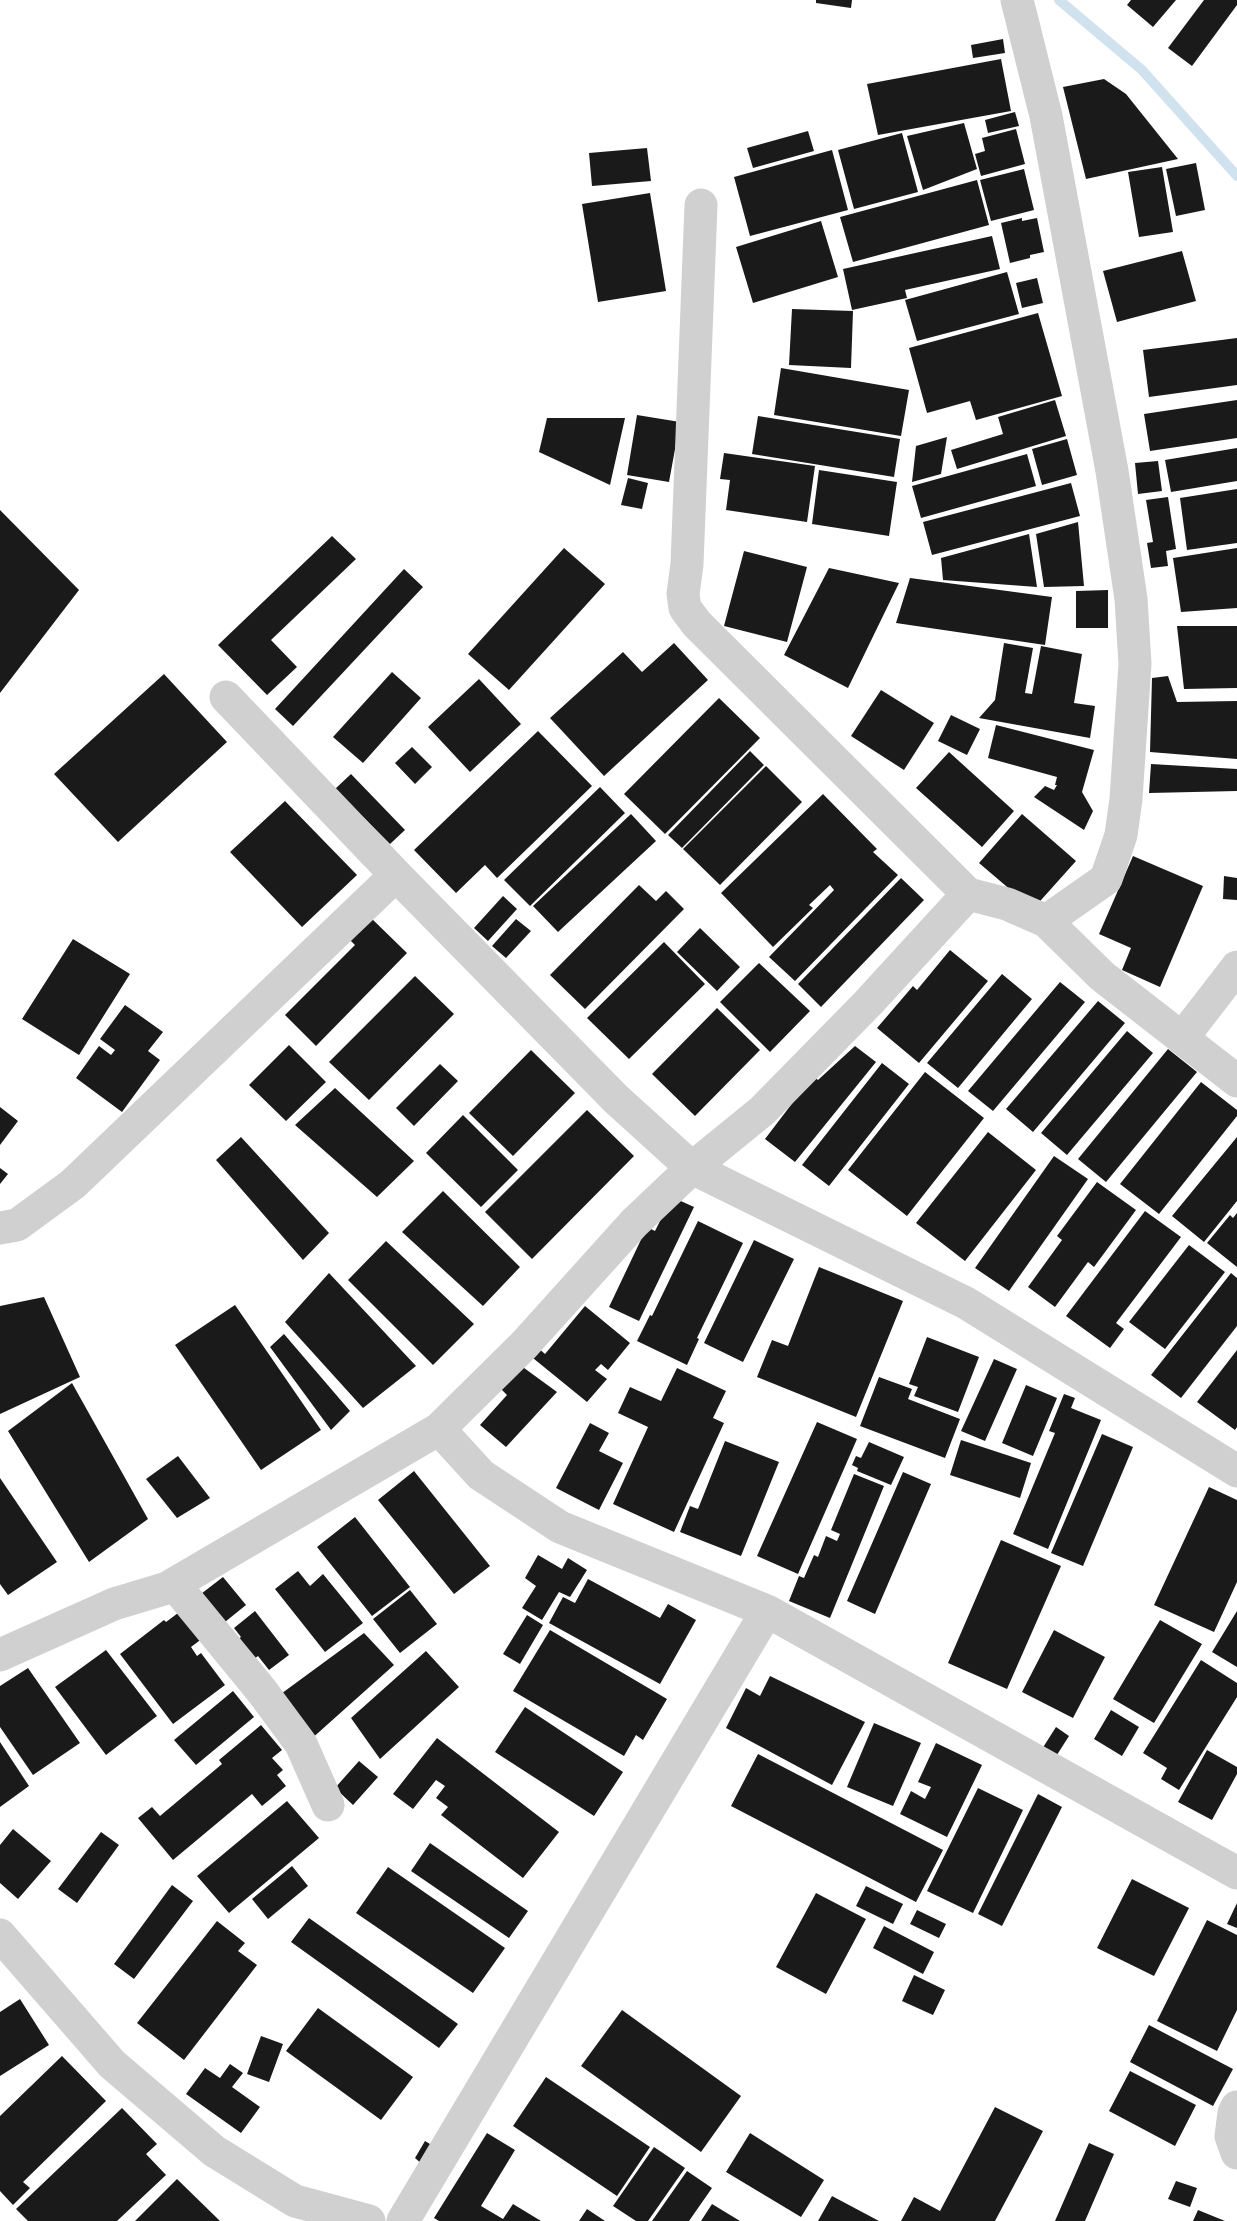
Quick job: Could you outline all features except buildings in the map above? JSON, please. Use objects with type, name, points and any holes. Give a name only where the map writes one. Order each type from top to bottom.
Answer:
[{"type":"street","points":[[1017,0],[1046,116],[1112,471],[1131,599],[1135,664],[1126,800],[1121,835],[1106,879],[1046,921]]},
{"type":"street","points":[[702,205],[687,564],[683,594],[685,608],[697,624],[968,894],[1007,904],[1046,921],[1102,976],[1237,1081]]},
{"type":"street","points":[[226,697],[396,875],[616,1099],[692,1168],[966,1303],[1237,1471]]},
{"type":"street","points":[[0,1228],[17,1225],[73,1184],[396,875]]},
{"type":"street","points":[[0,1655],[114,1604],[167,1588],[438,1429],[524,1345],[634,1223],[692,1168],[762,1111],[868,1003],[968,894]]},
{"type":"street","points":[[1183,1037],[1237,966]]},
{"type":"street","points":[[438,1429],[481,1475],[560,1527],[768,1611],[1237,1873]]},
{"type":"street","points":[[174,1584],[261,1690],[301,1744],[328,1805]]},
{"type":"street","points":[[403,2221],[768,1611]]},
{"type":"street","points":[[0,1935],[112,2064],[214,2151],[295,2201],[369,2221]]},
{"type":"street","points":[[1237,2107],[1234,2113],[1232,2136],[1237,2153]]},
{"type":"waterway","points":[[1059,0],[1142,70],[1237,176]]}]
